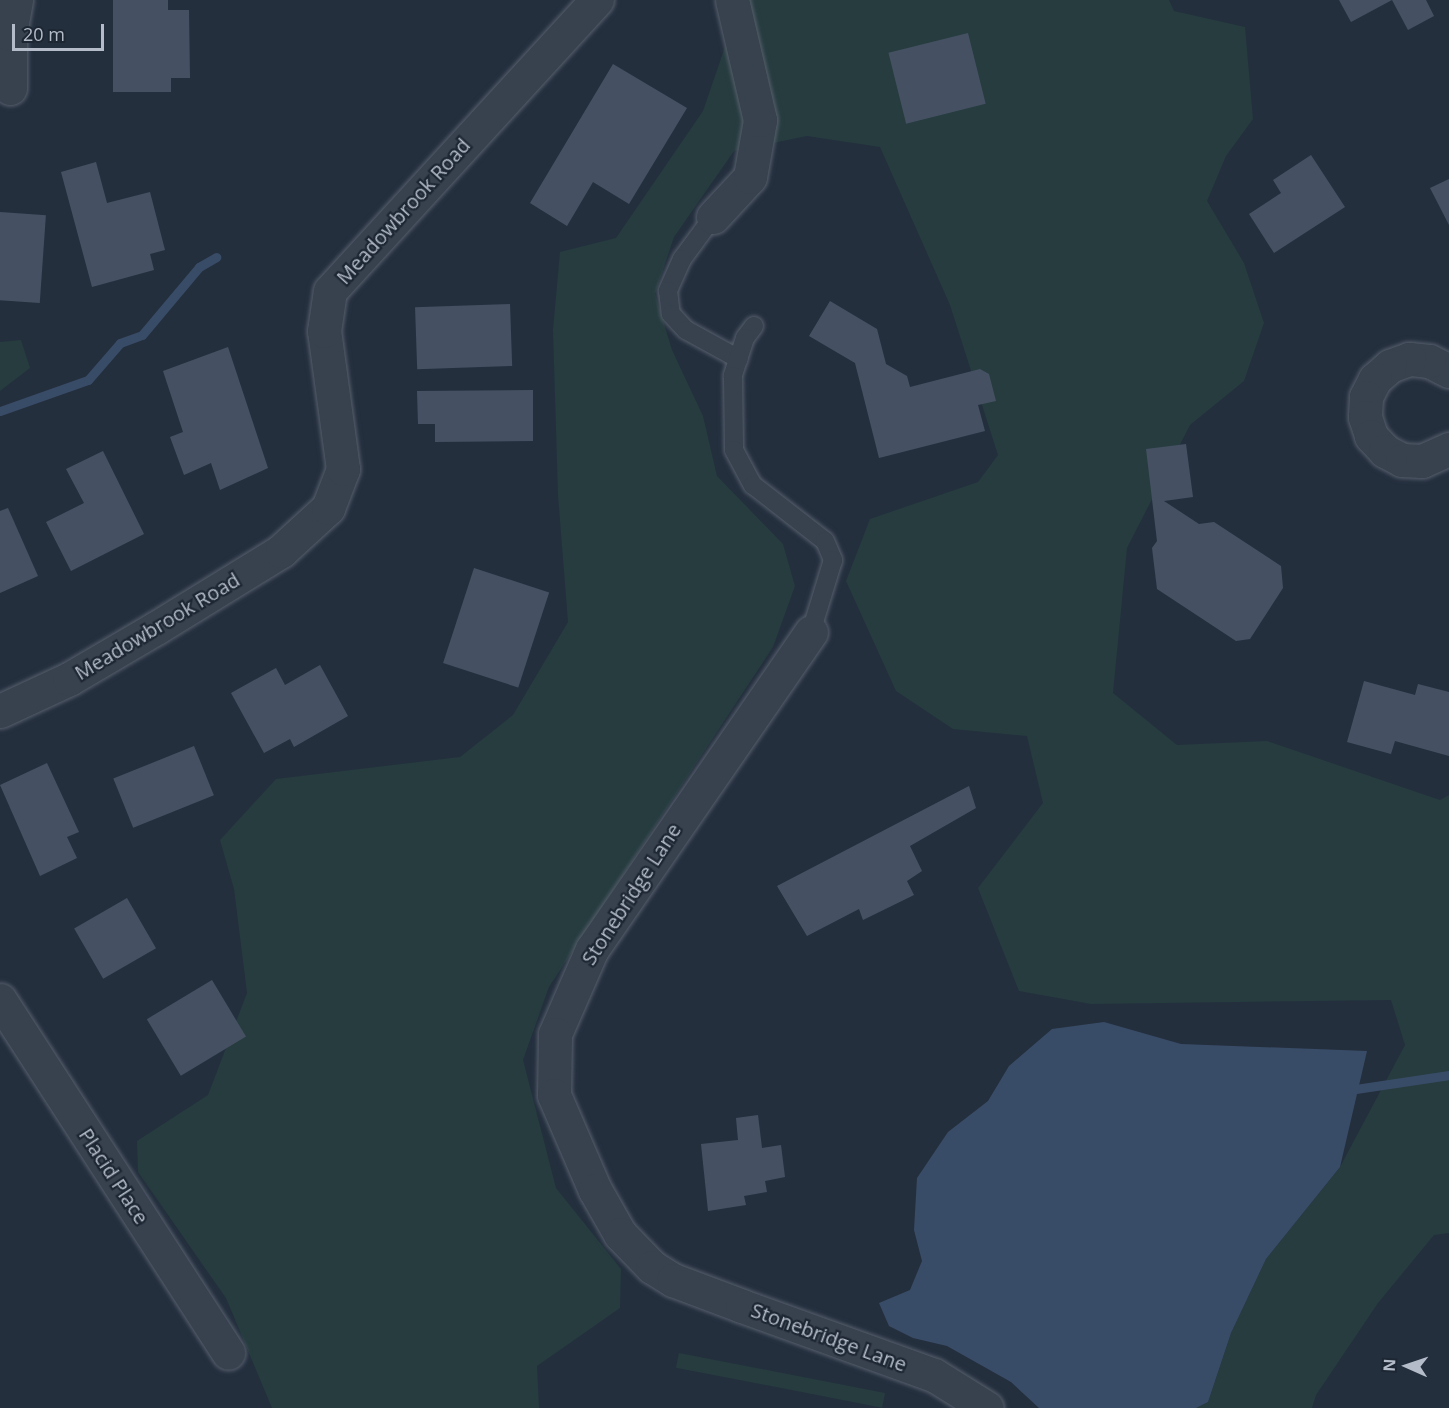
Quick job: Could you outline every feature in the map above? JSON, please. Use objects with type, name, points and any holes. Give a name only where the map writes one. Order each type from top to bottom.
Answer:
[{"type":"street","points":[[10,88],[10,34],[16,0]]},
{"type":"street","name":"Meadowbrook Road","points":[[0,711],[69,679],[281,551],[328,508],[343,469],[324,331],[330,291],[597,0]]},
{"type":"street","points":[[713,217],[750,177],[760,120],[732,0]]},
{"type":"street","points":[[1449,371],[1429,361],[1409,359],[1390,366],[1375,379],[1366,397],[1365,417],[1371,436],[1385,451],[1402,460],[1422,461],[1449,448]]},
{"type":"street","name":"Stonebridge Lane","points":[[811,632],[592,950],[555,1034],[554,1095],[610,1217],[620,1234],[652,1267],[673,1280],[781,1322],[934,1375],[987,1408]]},
{"type":"street","name":"Placid Place","points":[[0,1000],[228,1353]]},
{"type":"lane","points":[[713,217],[682,259],[668,291],[671,314],[686,330],[739,359]]},
{"type":"lane","points":[[754,326],[745,338],[734,376],[734,450],[753,485],[825,541],[833,560],[811,632]]},
{"type":"green space","points":[[741,0],[1169,0],[1174,11],[1245,27],[1253,119],[1226,156],[1207,201],[1244,263],[1264,323],[1244,381],[1190,425],[1127,548],[1113,693],[1177,745],[1267,741],[1440,800],[1449,795],[1449,1233],[1434,1235],[1378,1303],[1316,1395],[1312,1408],[1196,1408],[1208,1402],[1231,1333],[1266,1259],[1340,1167],[1405,1045],[1391,1000],[1091,1004],[1019,991],[978,888],[1043,803],[1027,736],[953,729],[896,691],[846,581],[870,519],[978,482],[998,455],[950,305],[880,147],[807,136],[734,151],[674,237],[655,294],[672,350],[703,416],[717,476],[783,544],[795,586],[773,647],[549,987],[523,1060],[556,1188],[621,1269],[620,1308],[537,1366],[539,1408],[272,1408],[226,1298],[138,1172],[137,1141],[208,1095],[247,993],[234,889],[220,840],[276,779],[460,757],[513,715],[568,622],[558,495],[553,330],[560,252],[616,238],[703,111]]},
{"type":"green space","points":[[21,340],[30,368],[0,391],[0,342]]},
{"type":"green space","points":[[679,1353],[885,1393],[882,1408],[676,1368]]},
{"type":"water","points":[[1104,1022],[1181,1044],[1367,1051],[1340,1167],[1266,1259],[1231,1333],[1208,1402],[1196,1408],[1039,1408],[1011,1382],[947,1346],[913,1338],[889,1326],[879,1303],[910,1290],[922,1261],[914,1230],[917,1178],[948,1132],[988,1101],[1009,1066],[1052,1029]]},
{"type":"building","points":[[113,0],[168,0],[168,10],[189,10],[190,78],[171,78],[171,92],[113,92]]},
{"type":"building","points":[[1339,0],[1392,0],[1351,22]]},
{"type":"building","points":[[1392,0],[1426,0],[1434,16],[1408,30]]},
{"type":"building","points":[[968,33],[986,104],[906,124],[888,53]]},
{"type":"building","points":[[613,64],[687,108],[629,204],[593,182],[567,226],[530,203]]},
{"type":"building","points":[[1311,155],[1345,207],[1274,253],[1249,214],[1281,193],[1273,180]]},
{"type":"building","points":[[96,162],[107,203],[150,192],[165,250],[150,254],[154,270],[92,287],[61,172]]},
{"type":"building","points":[[1449,179],[1449,225],[1430,188]]},
{"type":"building","points":[[0,212],[46,215],[40,303],[0,300]]},
{"type":"building","points":[[830,301],[877,329],[886,364],[907,376],[910,387],[980,369],[989,374],[996,401],[978,405],[985,431],[879,458],[855,363],[809,336]]},
{"type":"building","points":[[510,304],[512,366],[417,369],[415,307]]},
{"type":"building","points":[[228,347],[268,468],[220,490],[211,463],[184,475],[170,437],[183,432],[163,371]]},
{"type":"building","points":[[533,390],[533,441],[435,442],[435,424],[418,424],[417,391]]},
{"type":"building","points":[[1186,444],[1193,497],[1164,501],[1199,524],[1214,522],[1281,566],[1283,588],[1250,639],[1236,641],[1157,589],[1152,548],[1157,541],[1146,449]]},
{"type":"building","points":[[103,451],[144,534],[71,571],[46,522],[84,503],[66,469]]},
{"type":"building","points":[[8,508],[38,576],[0,593],[0,511]]},
{"type":"building","points":[[474,568],[549,592],[518,688],[443,663]]},
{"type":"building","points":[[320,665],[348,716],[294,747],[290,739],[264,753],[231,693],[276,668],[285,685]]},
{"type":"building","points":[[1364,681],[1415,695],[1418,684],[1449,692],[1449,756],[1395,741],[1391,754],[1347,742]]},
{"type":"building","points":[[194,746],[214,795],[133,828],[113,779]]},
{"type":"building","points":[[47,763],[79,832],[67,837],[77,858],[40,876],[0,785]]},
{"type":"building","points":[[969,786],[976,808],[910,846],[922,871],[907,881],[914,895],[863,920],[859,909],[807,936],[777,886]]},
{"type":"building","points":[[127,898],[156,948],[103,979],[74,928]]},
{"type":"building","points":[[212,980],[246,1037],[181,1076],[147,1019]]},
{"type":"building","points":[[758,1115],[762,1148],[781,1145],[785,1177],[765,1181],[767,1192],[744,1196],[746,1205],[708,1211],[701,1144],[738,1140],[736,1118]]},
{"type":"waterway","points":[[0,411],[88,380],[120,343],[142,335],[199,267],[216,257]]},
{"type":"waterway","points":[[1349,1090],[1449,1075]]}]
